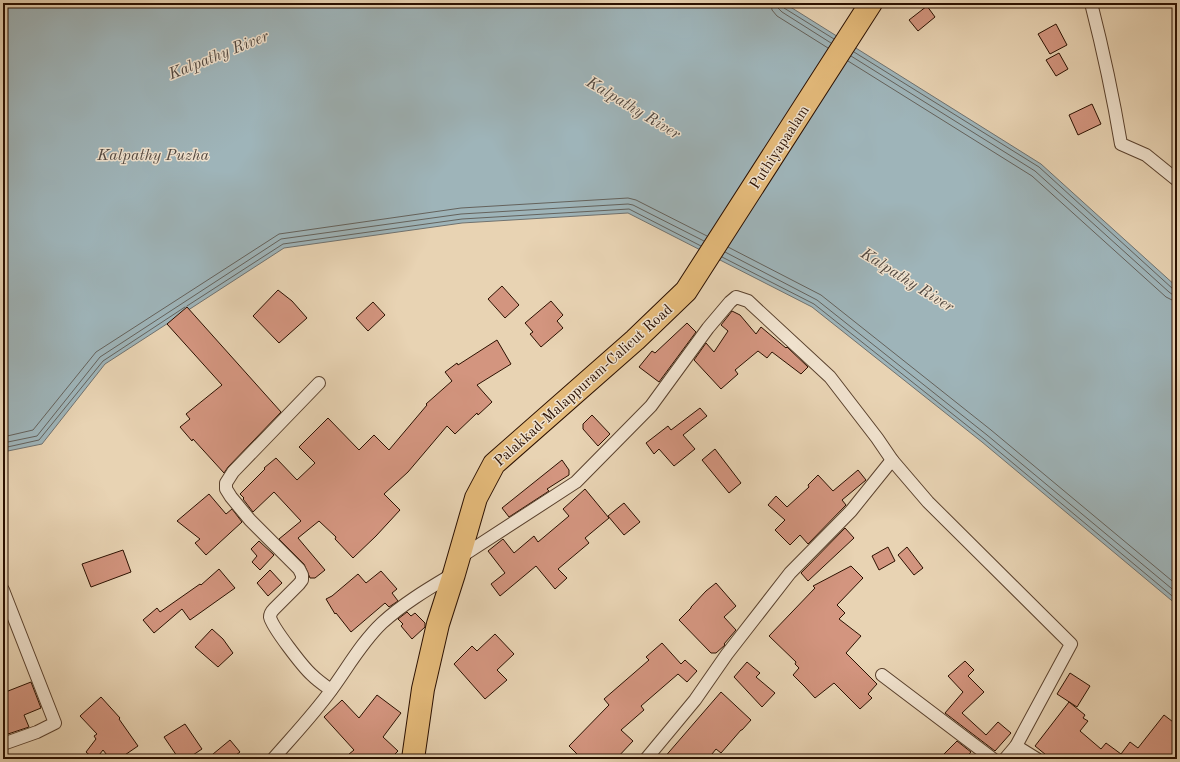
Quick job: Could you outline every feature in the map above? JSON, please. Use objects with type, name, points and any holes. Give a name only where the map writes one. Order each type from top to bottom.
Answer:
[{"type":"highway","name":"Puthiyapaalam","points":[[686,291],[872,3]]},
{"type":"highway","name":"Palakkad-Malappuram-Calicut Road","points":[[413,759],[423,689],[438,624],[476,498],[494,464],[635,340],[686,291]]},
{"type":"street","points":[[1090,3],[1104,53],[1121,144],[1146,156],[1177,180]]},
{"type":"street","points":[[273,759],[331,690],[355,655],[381,624],[456,566],[576,482],[651,406],[708,328],[736,297],[748,302],[830,377],[892,460],[928,502],[1071,644],[1016,746],[1005,759]]},
{"type":"street","points":[[319,383],[233,472],[226,483],[226,489],[250,520],[299,569],[302,575],[302,580],[274,609],[270,617],[283,640],[310,674],[331,690]]},
{"type":"street","points":[[646,759],[695,700],[727,654],[790,572],[851,510],[892,460]]},
{"type":"street","points":[[3,590],[54,723],[37,732],[3,744]]},
{"type":"street","points":[[882,675],[992,759]]},
{"type":"street","points":[[1016,746],[1037,759]]},
{"type":"water","name":"Kalpathy Puzha","points":[[3,3],[784,3],[1041,164],[1177,287],[1177,605],[982,442],[812,307],[628,213],[462,223],[284,248],[105,364],[42,444],[3,452]]},
{"type":"building","points":[[927,6],[935,17],[918,31],[909,20]]},
{"type":"building","points":[[1056,24],[1067,45],[1050,54],[1038,34]]},
{"type":"building","points":[[1059,53],[1068,69],[1056,76],[1046,60]]},
{"type":"building","points":[[1092,104],[1101,124],[1078,135],[1069,115]]},
{"type":"building","points":[[502,286],[519,305],[505,318],[488,299]]},
{"type":"building","points":[[278,290],[292,301],[307,318],[279,343],[253,316]]},
{"type":"building","points":[[551,301],[563,315],[557,321],[563,328],[541,347],[530,334],[533,332],[525,323]]},
{"type":"building","points":[[373,302],[385,315],[368,331],[356,318]]},
{"type":"building","points":[[187,307],[281,412],[224,473],[180,427],[190,419],[186,414],[222,385],[167,324]]},
{"type":"building","points":[[732,311],[740,315],[756,334],[761,327],[786,348],[787,347],[808,367],[801,374],[772,352],[767,358],[758,351],[735,370],[738,374],[721,389],[694,360],[706,343],[714,352],[728,331],[721,325]]},
{"type":"building","points":[[687,323],[696,332],[659,382],[639,367],[652,351],[655,353]]},
{"type":"building","points":[[497,340],[511,364],[477,385],[492,402],[478,415],[477,413],[455,434],[447,426],[408,472],[384,494],[400,510],[353,558],[335,539],[336,537],[319,521],[298,538],[325,570],[315,578],[310,578],[304,564],[279,539],[301,521],[274,492],[253,512],[240,494],[265,469],[264,468],[276,458],[297,480],[315,463],[299,447],[328,418],[359,450],[374,435],[389,450],[427,405],[426,404],[452,381],[445,372],[457,363],[458,365]]},
{"type":"building","points":[[700,408],[707,416],[683,435],[695,449],[674,466],[659,449],[654,454],[646,443],[668,426],[671,430]]},
{"type":"building","points":[[592,415],[610,434],[598,446],[583,429],[583,424]]},
{"type":"building","points":[[715,449],[741,483],[729,493],[702,460]]},
{"type":"building","points":[[562,460],[569,470],[569,475],[547,489],[549,491],[509,517],[502,508]]},
{"type":"building","points":[[858,470],[866,480],[842,500],[846,505],[808,544],[800,535],[790,545],[775,530],[785,520],[768,505],[776,496],[787,507],[809,487],[808,485],[818,475],[833,491]]},
{"type":"building","points":[[585,489],[609,518],[585,538],[589,543],[558,569],[567,578],[555,589],[536,566],[500,596],[491,584],[505,573],[488,551],[503,539],[514,553],[534,536],[538,542],[569,516],[563,509]]},
{"type":"building","points":[[209,494],[226,514],[232,509],[242,522],[206,555],[195,543],[200,539],[177,521]]},
{"type":"building","points":[[624,503],[640,522],[624,535],[608,516]]},
{"type":"building","points":[[845,528],[854,538],[808,581],[801,573]]},
{"type":"building","points":[[259,541],[274,555],[260,570],[252,562],[257,556],[251,549]]},
{"type":"building","points":[[888,547],[895,561],[879,570],[872,556]]},
{"type":"building","points":[[907,547],[923,568],[914,575],[898,555]]},
{"type":"building","points":[[123,550],[131,572],[91,587],[82,564]]},
{"type":"building","points":[[851,566],[863,578],[837,605],[845,613],[839,619],[861,636],[846,653],[877,684],[868,694],[872,698],[860,709],[834,683],[815,698],[793,675],[799,668],[795,664],[796,662],[769,636],[815,588],[813,586]]},
{"type":"building","points":[[219,569],[235,588],[190,620],[182,609],[154,633],[143,620],[157,608],[160,612],[200,584],[201,585]]},
{"type":"building","points":[[270,570],[282,583],[268,596],[257,583]]},
{"type":"building","points":[[381,571],[397,589],[392,593],[398,601],[389,607],[385,603],[351,632],[336,613],[335,614],[326,599],[332,596],[358,574],[366,583]]},
{"type":"building","points":[[716,583],[736,606],[724,617],[736,630],[724,644],[725,645],[716,653],[711,653],[679,620],[706,591]]},
{"type":"building","points":[[407,612],[411,616],[415,613],[425,623],[425,627],[412,639],[401,626],[403,624],[398,619]]},
{"type":"building","points":[[212,629],[223,639],[233,653],[218,667],[195,647]]},
{"type":"building","points":[[495,634],[514,654],[497,670],[507,680],[485,699],[454,664],[472,646],[477,651]]},
{"type":"building","points":[[662,643],[681,664],[685,660],[697,671],[687,682],[678,674],[641,706],[644,710],[621,730],[633,741],[616,759],[582,759],[569,746],[609,705],[604,699],[649,660],[646,657]]},
{"type":"building","points":[[965,661],[974,670],[968,676],[984,692],[962,713],[986,735],[998,722],[1011,733],[995,751],[945,713],[963,692],[948,676]]},
{"type":"building","points":[[747,662],[760,673],[756,677],[775,693],[762,707],[734,677]]},
{"type":"building","points":[[1070,673],[1090,686],[1077,707],[1057,694]]},
{"type":"building","points":[[31,682],[41,708],[24,715],[29,727],[8,734],[3,723],[3,693]]},
{"type":"building","points":[[721,692],[751,720],[721,753],[716,749],[708,759],[663,759]]},
{"type":"building","points":[[377,695],[401,713],[383,737],[398,751],[390,759],[343,759],[354,750],[324,717],[342,700],[359,718]]},
{"type":"building","points":[[101,697],[120,718],[119,719],[138,746],[119,759],[110,759],[103,750],[96,759],[86,752],[96,739],[94,736],[97,734],[80,716]]},
{"type":"building","points":[[1069,702],[1085,715],[1083,718],[1088,721],[1080,731],[1101,749],[1106,743],[1121,754],[1130,742],[1138,748],[1164,715],[1177,725],[1177,759],[1051,759],[1035,746]]},
{"type":"building","points":[[185,724],[202,749],[187,759],[179,759],[164,737]]},
{"type":"building","points":[[230,740],[240,752],[231,759],[207,759]]},
{"type":"building","points":[[957,741],[971,752],[965,759],[939,759]]},
{"type":"water label","name":"Kalpathy River","points":[[218,54]]},
{"type":"water label","name":"Kalpathy River","points":[[634,107]]},
{"type":"water label","name":"Kalpathy River","points":[[908,279]]}]
